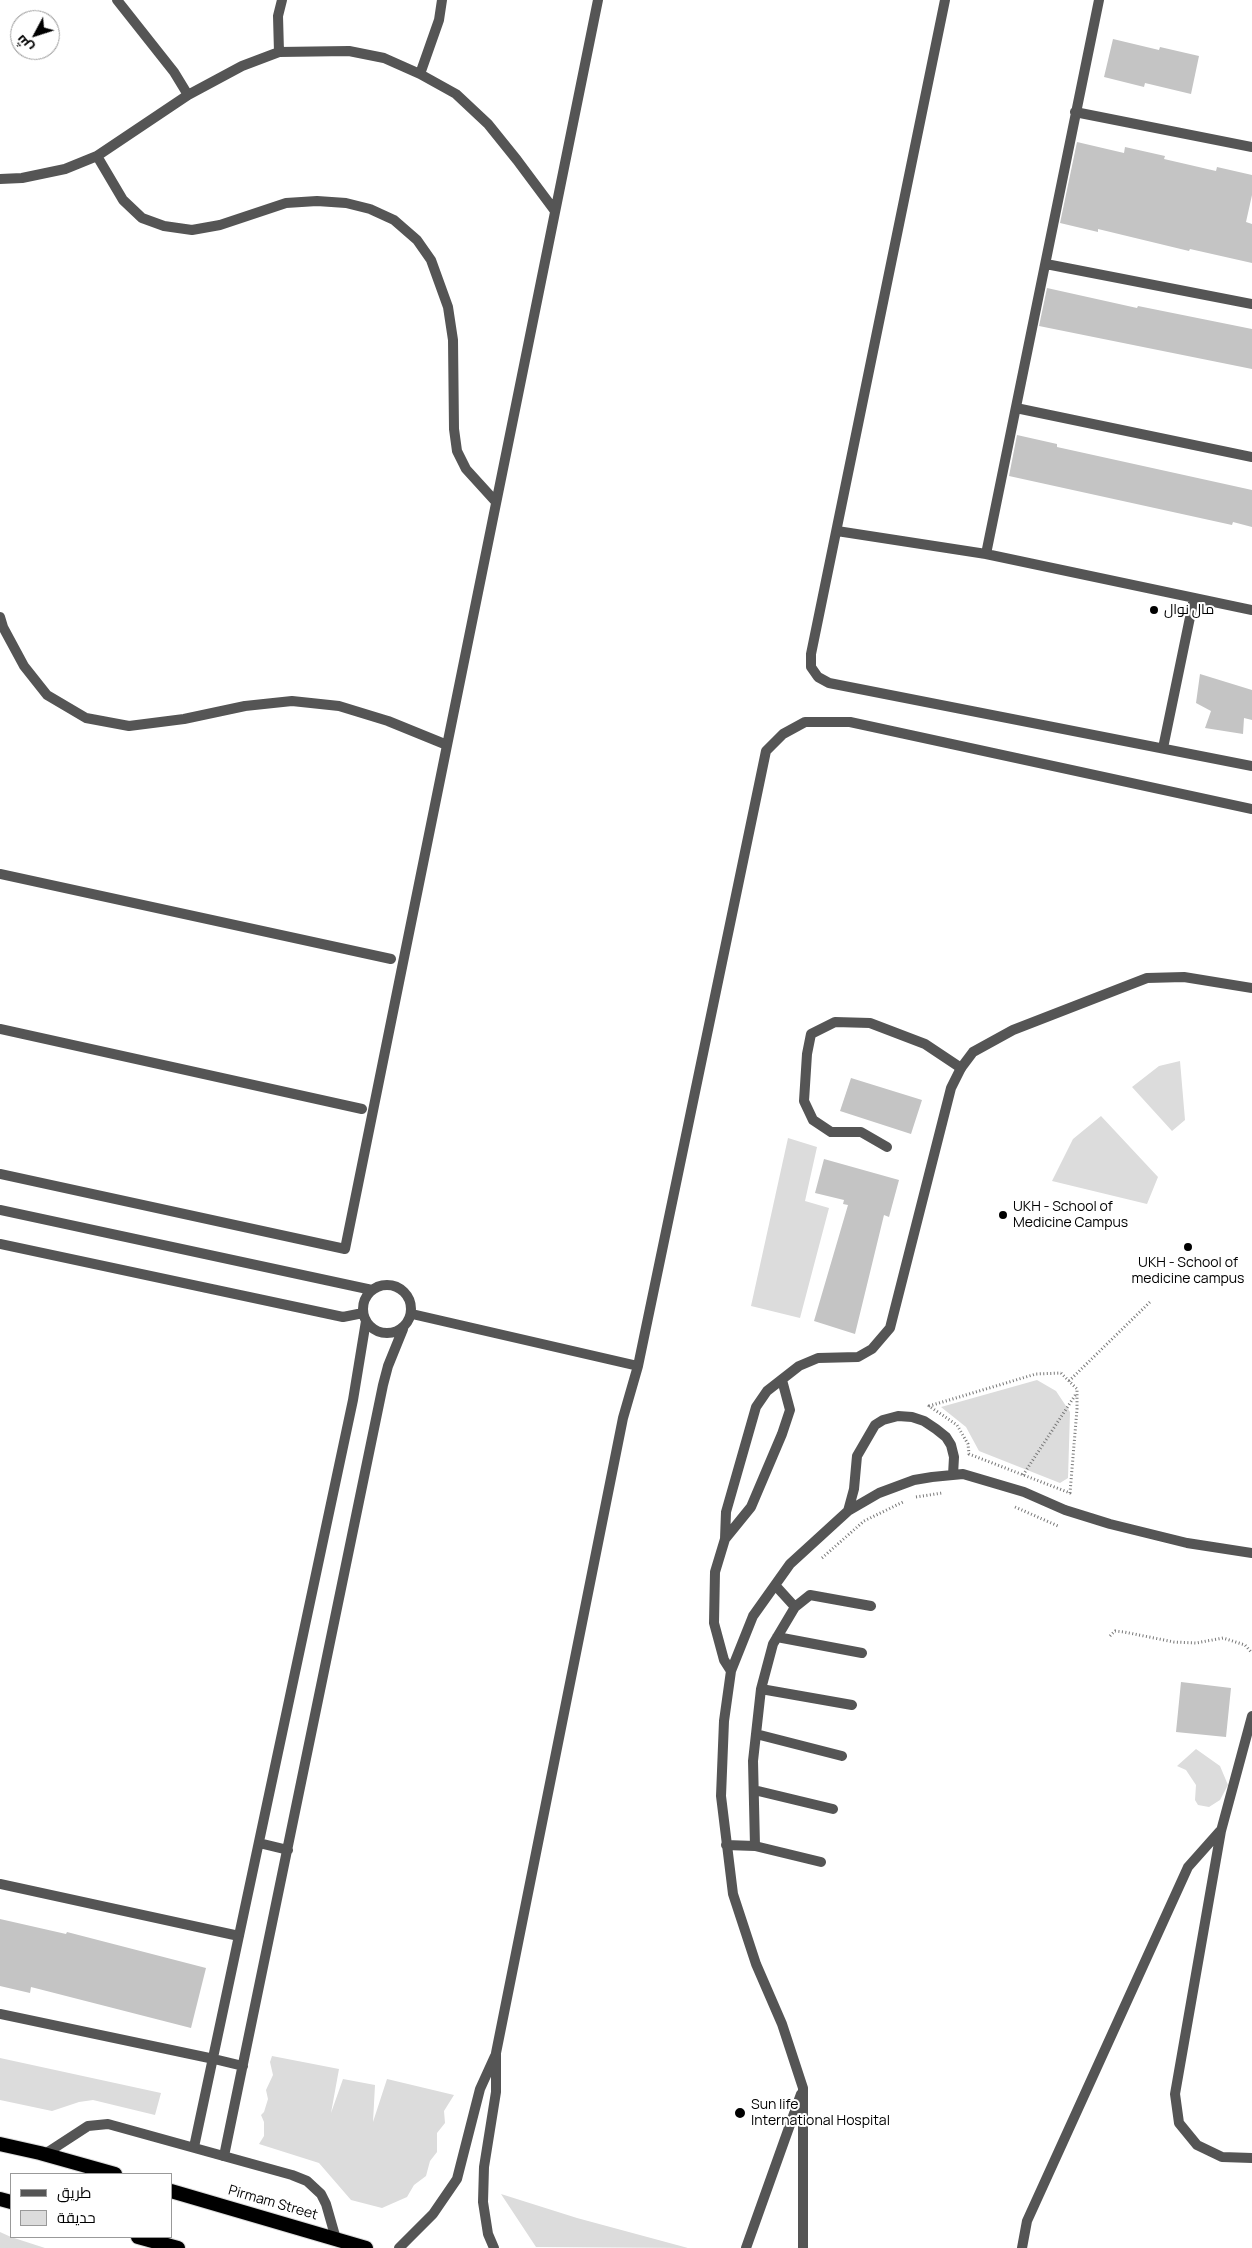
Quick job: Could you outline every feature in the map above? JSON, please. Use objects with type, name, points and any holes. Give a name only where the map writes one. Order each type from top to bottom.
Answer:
[{"type":"highway","points":[[0,2144],[45,2154],[112,2173]]},
{"type":"highway","name":"Pirmam Street","points":[[172,2190],[366,2248]]},
{"type":"highway","points":[[141,2238],[156,2244],[178,2248]]},
{"type":"street","points":[[117,0],[174,72],[188,95]]},
{"type":"street","points":[[279,52],[278,16],[282,0]]},
{"type":"street","points":[[420,74],[439,20],[442,0]]},
{"type":"street","points":[[0,1174],[345,1249],[598,0]]},
{"type":"street","points":[[945,0],[810,660],[814,672],[823,681],[1252,766]]},
{"type":"street","points":[[986,554],[1099,0]]},
{"type":"street","points":[[0,179],[22,178],[65,170],[97,156],[188,95],[242,66],[279,52],[349,51],[384,58],[420,74],[456,94],[488,124],[555,211]]},
{"type":"street","points":[[1075,112],[1252,147]]},
{"type":"street","points":[[97,156],[123,200],[142,218],[164,226],[192,230],[220,224],[286,203],[318,201],[346,203],[370,209],[400,225],[417,240],[431,260],[448,307],[453,340],[454,430],[457,451],[466,469],[496,502]]},
{"type":"street","points":[[1046,264],[1252,304]]},
{"type":"street","points":[[1016,408],[1252,457]]},
{"type":"street","points":[[837,531],[986,554],[1252,610]]},
{"type":"street","points":[[1163,748],[1194,598]]},
{"type":"street","points":[[0,617],[3,627],[24,666],[47,695],[86,718],[129,726],[184,719],[244,706],[292,701],[339,706],[388,722],[447,745]]},
{"type":"street","points":[[494,2248],[488,2234],[483,2202],[484,2167],[496,2092],[496,2053],[622,1428],[638,1366],[766,751],[783,734],[805,722],[850,722],[1252,809]]},
{"type":"street","points":[[0,874],[391,959]]},
{"type":"street","points":[[731,1671],[724,1660],[714,1623],[715,1572],[725,1539],[726,1512],[756,1407],[768,1391],[799,1366],[818,1358],[858,1357],[872,1348],[890,1328],[951,1088],[961,1068],[973,1052],[1013,1030],[1147,978],[1184,977],[1252,988]]},
{"type":"street","points":[[887,1147],[861,1132],[831,1132],[812,1120],[804,1101],[807,1054],[811,1034],[835,1022],[870,1023],[925,1044],[961,1068]]},
{"type":"street","points":[[0,1029],[362,1110]]},
{"type":"street","points":[[0,1210],[372,1290]]},
{"type":"street","points":[[0,1244],[343,1317],[364,1317],[378,1332],[395,1333],[403,1329]]},
{"type":"street","points":[[194,2147],[353,1400],[364,1317],[363,1304],[372,1290],[380,1286],[396,1286],[409,1298],[412,1314],[403,1329],[383,1386],[224,2156]]},
{"type":"street","points":[[412,1314],[638,1366]]},
{"type":"street","points":[[725,1539],[751,1507],[782,1434],[790,1410],[782,1380]]},
{"type":"street","points":[[848,1511],[854,1489],[857,1456],[874,1425],[883,1420],[898,1416],[912,1417],[936,1428],[946,1437],[951,1445],[954,1457],[953,1475]]},
{"type":"street","points":[[803,2248],[802,2088],[782,2024],[756,1964],[732,1894],[721,1796],[724,1721],[731,1671],[753,1616],[790,1564],[848,1511],[879,1493],[914,1480],[953,1475],[963,1474],[1024,1492],[1065,1510],[1110,1524],[1187,1543],[1252,1553]]},
{"type":"street","points":[[775,1585],[795,1607]]},
{"type":"street","points":[[755,1846],[753,1761],[761,1690],[776,1637],[795,1607],[810,1595],[871,1606]]},
{"type":"street","points":[[776,1637],[862,1653]]},
{"type":"street","points":[[761,1690],[852,1704]]},
{"type":"street","points":[[1252,1716],[1220,1831],[1174,2094],[1179,2123],[1197,2145],[1222,2157],[1252,2158]]},
{"type":"street","points":[[756,1734],[842,1756]]},
{"type":"street","points":[[754,1790],[833,1809]]},
{"type":"street","points":[[1022,2248],[1027,2221],[1188,1867],[1220,1831]]},
{"type":"street","points":[[259,1842],[288,1850]]},
{"type":"street","points":[[726,1845],[755,1846],[821,1862]]},
{"type":"street","points":[[0,1884],[239,1936]]},
{"type":"street","points":[[0,2014],[244,2066]]},
{"type":"street","points":[[400,2248],[433,2214],[457,2179],[480,2089],[496,2053]]},
{"type":"street","points":[[746,2248],[802,2088]]},
{"type":"street","points":[[45,2154],[88,2126],[98,2124],[119,2125],[292,2175],[308,2181],[321,2194],[326,2204],[336,2239]]},
{"type":"path","points":[[1069,1381],[1152,1301]]},
{"type":"path","points":[[1061,1372],[1077,1389],[1077,1393],[1070,1493],[969,1454],[968,1444],[957,1424],[929,1406],[1036,1374],[1061,1372]]},
{"type":"path","points":[[1023,1475],[1077,1393]]},
{"type":"path","points":[[822,1558],[864,1521],[911,1497],[947,1492]]},
{"type":"path","points":[[1015,1506],[1058,1526]]},
{"type":"path","points":[[1110,1636],[1115,1631],[1174,1642],[1196,1643],[1222,1638],[1245,1645],[1252,1653]]},
{"type":"green space","points":[[1180,1061],[1185,1120],[1172,1131],[1132,1087],[1159,1066]]},
{"type":"green space","points":[[1101,1116],[1158,1177],[1147,1204],[1052,1181],[1073,1139]]},
{"type":"green space","points":[[788,1138],[817,1147],[805,1201],[829,1208],[800,1318],[751,1306]]},
{"type":"green space","points":[[1037,1380],[1056,1391],[1070,1412],[1068,1478],[1060,1483],[979,1451],[966,1427],[941,1407]]},
{"type":"green space","points":[[1196,1749],[1220,1766],[1228,1785],[1220,1800],[1209,1807],[1198,1805],[1195,1800],[1196,1785],[1186,1770],[1177,1766]]},
{"type":"green space","points":[[272,2056],[339,2069],[331,2113],[343,2079],[375,2085],[373,2122],[387,2079],[454,2095],[444,2111],[445,2123],[437,2133],[437,2152],[430,2161],[426,2176],[414,2185],[407,2197],[382,2208],[351,2200],[319,2163],[259,2144],[264,2136],[264,2122],[261,2115],[264,2112],[268,2099],[266,2090],[273,2075],[270,2062]]},
{"type":"green space","points":[[0,2058],[161,2093],[155,2115],[93,2100],[79,2102],[52,2111],[0,2100]]},
{"type":"green space","points":[[501,2194],[577,2218],[688,2248],[536,2247]]},
{"type":"green space","points":[[0,2232],[10,2238],[45,2248],[0,2248]]},
{"type":"building","points":[[1113,39],[1159,50],[1160,47],[1199,56],[1191,94],[1145,83],[1144,87],[1104,77]]},
{"type":"building","points":[[1077,142],[1124,153],[1125,147],[1165,156],[1164,159],[1216,171],[1217,167],[1252,175],[1252,195],[1246,222],[1252,224],[1252,263],[1190,249],[1189,251],[1098,229],[1098,232],[1060,223]]},
{"type":"building","points":[[1047,288],[1137,308],[1138,306],[1252,329],[1252,369],[1039,326]]},
{"type":"building","points":[[1017,435],[1057,444],[1057,447],[1252,490],[1252,527],[1233,522],[1232,525],[1009,476]]},
{"type":"building","points":[[1200,674],[1252,690],[1252,720],[1244,718],[1243,734],[1205,728],[1211,711],[1196,703]]},
{"type":"building","points":[[851,1078],[922,1100],[911,1134],[840,1111]]},
{"type":"building","points":[[824,1159],[899,1180],[889,1217],[884,1215],[855,1334],[814,1321],[848,1205],[843,1204],[844,1200],[815,1193]]},
{"type":"building","points":[[1181,1682],[1231,1688],[1226,1737],[1176,1732]]},
{"type":"building","points":[[0,1919],[66,1934],[67,1932],[206,1968],[191,2028],[31,1987],[30,1993],[0,1986]]},
{"type":"place","name":"مال نوال","points":[[1154,610]]},
{"type":"place","name":"UKH - School of Medicine Campus","points":[[1003,1215]]},
{"type":"place","name":"UKH - School of medicine campus","points":[[1188,1247]]},
{"type":"place","name":"Sun life International Hospital","points":[[740,2113]]}]
